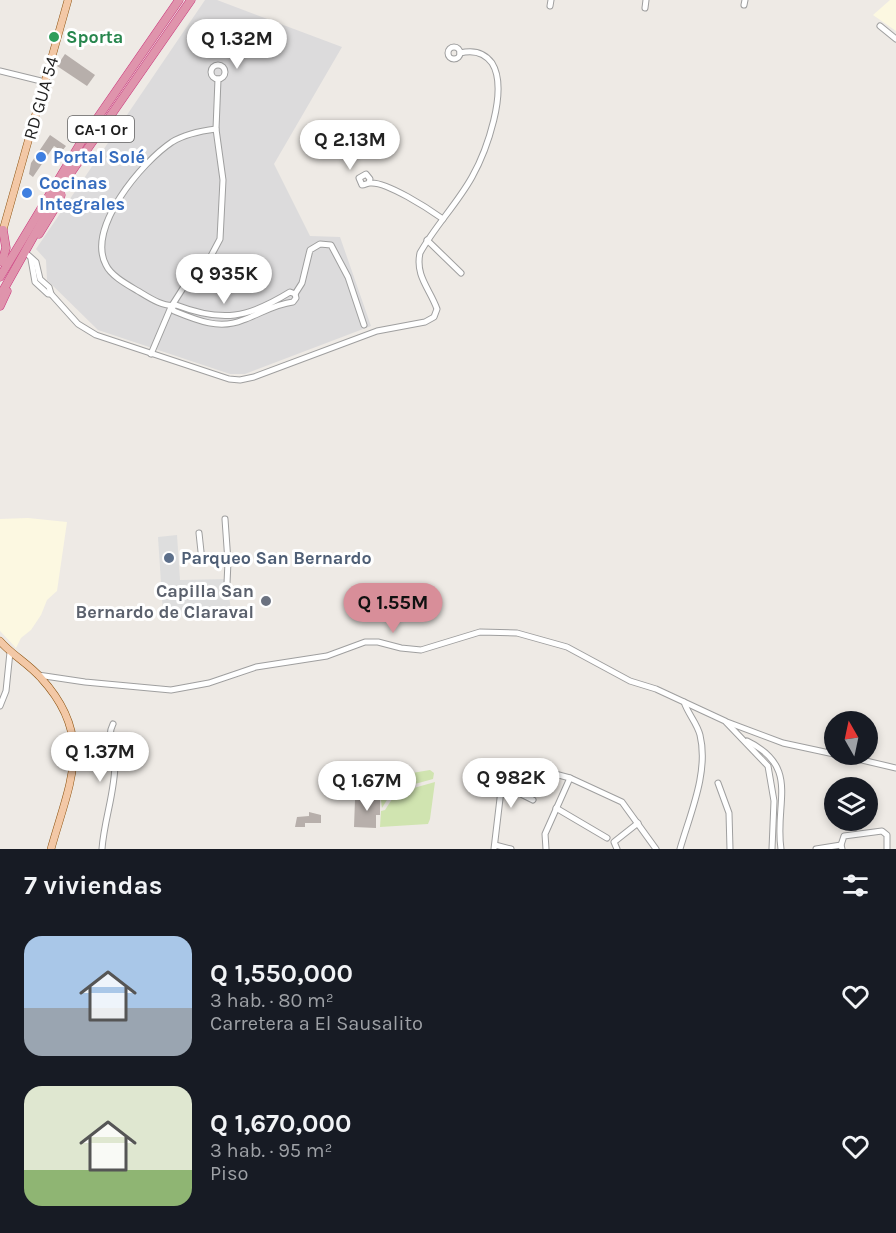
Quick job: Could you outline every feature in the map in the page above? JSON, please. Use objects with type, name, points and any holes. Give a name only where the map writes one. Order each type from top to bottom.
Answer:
[{"type":"highway","name":"CA-1 Or","points":[[0,277],[69,160],[179,0]]},
{"type":"highway","name":"CA-1 Or","points":[[0,296],[63,184],[190,0]]},
{"type":"highway","points":[[1,264],[16,237],[69,160]]},
{"type":"highway","points":[[0,306],[58,203],[63,184]]},
{"type":"highway","points":[[1,228],[10,240],[16,237]]},
{"type":"highway","points":[[1,228],[6,248],[1,264]]},
{"type":"main road","name":"RD GUA 54","points":[[1,228],[68,0]]},
{"type":"main road","points":[[0,641],[38,675],[64,708],[75,743],[72,772],[51,849]]},
{"type":"street","points":[[645,8],[646,0]]},
{"type":"street","points":[[880,26],[896,39]]},
{"type":"street","points":[[29,256],[35,282],[51,294],[84,329],[229,379],[240,380],[377,332],[425,322],[434,317],[437,309],[422,280],[419,268],[420,253],[472,176],[496,109],[498,78],[491,61],[478,52],[460,53]]},
{"type":"street","points":[[0,71],[45,82]]},
{"type":"street","points":[[151,354],[171,306],[185,285],[211,256],[220,239],[223,180],[216,129],[218,79]]},
{"type":"street","points":[[216,129],[184,136],[174,141],[150,160],[125,191],[111,213],[102,236],[102,256],[106,267],[125,283],[151,299],[211,317],[231,316],[282,298],[289,292],[295,294]]},
{"type":"street","points":[[369,183],[381,185],[405,196],[442,219]]},
{"type":"street","points":[[428,240],[461,273]]},
{"type":"street","points":[[171,306],[174,311],[213,325],[241,321],[284,303],[293,302],[302,283],[310,250],[320,244],[331,245],[348,277],[364,325]]},
{"type":"street","points":[[225,519],[227,584]]},
{"type":"street","points":[[199,532],[202,561],[227,559],[228,562]]},
{"type":"street","points":[[38,675],[171,690],[209,683],[256,667],[327,656],[366,642],[421,650],[467,634],[494,631],[517,633],[567,647],[630,681],[766,737],[824,752]]},
{"type":"street","points":[[0,706],[6,691],[10,652]]},
{"type":"street","points":[[680,849],[693,807],[702,761],[700,733],[684,702]]},
{"type":"street","points":[[725,721],[768,766],[774,801],[772,849]]},
{"type":"street","points":[[102,849],[115,761],[109,739],[113,724]]},
{"type":"street","points":[[762,748],[766,737]]},
{"type":"street","points":[[741,738],[762,748],[777,764],[782,784],[781,849]]},
{"type":"street","points":[[488,764],[529,767],[570,778],[622,802],[656,849]]},
{"type":"street","points":[[768,766],[777,764]]},
{"type":"street","points":[[878,764],[896,768]]},
{"type":"street","points":[[504,765],[494,847],[511,849]]},
{"type":"street","points":[[546,849],[545,834],[570,778]]},
{"type":"street","points":[[718,783],[728,807],[730,849]]},
{"type":"street","points":[[501,790],[519,793],[533,800]]},
{"type":"street","points":[[556,808],[607,838]]},
{"type":"street","points":[[616,849],[614,842],[638,823]]},
{"type":"street","points":[[816,849],[842,847],[844,836],[882,831],[887,835],[887,849]]},
{"type":"shaded area","points":[[205,0],[217,0],[342,47],[274,164],[310,236],[340,237],[371,326],[245,374],[230,374],[98,330],[47,280],[46,260],[36,249]]},
{"type":"shaded area","points":[[890,0],[896,0],[896,31],[873,15]]},
{"type":"shaded area","points":[[28,518],[67,522],[57,591],[47,600],[41,615],[31,630],[21,638],[16,648],[0,631],[0,519]]},
{"type":"shaded area","name":"Parqueo San Bernardo","points":[[177,535],[180,580],[227,579],[231,611],[163,613],[158,537]]},
{"type":"green space","points":[[430,770],[434,773],[433,779],[393,790],[382,808],[381,800],[377,800],[377,791],[338,799],[335,793],[406,774]]},
{"type":"green space","points":[[435,782],[428,824],[380,827],[381,811],[385,810],[396,793]]},
{"type":"building","points":[[65,54],[95,75],[87,86],[57,66]]},
{"type":"building","name":"Portal Solé","points":[[50,135],[66,146],[62,151],[54,146],[33,177],[29,174],[31,163]]},
{"type":"building","points":[[370,791],[377,791],[377,800],[380,800],[380,815],[376,815],[376,828],[354,827],[355,800],[370,800]]},
{"type":"building","points":[[309,812],[321,815],[321,823],[305,823],[305,827],[295,827],[297,817],[309,816]]},
{"type":"place","name":"Sporta","points":[[54,37]]},
{"type":"place","name":"Portal Solé","points":[[41,157]]},
{"type":"place","name":"Cocinas Integrales","points":[[27,193]]},
{"type":"place","name":"Parqueo San Bernardo","points":[[169,558]]},
{"type":"place","name":"Capilla San Bernardo de Claraval","points":[[266,601]]}]
